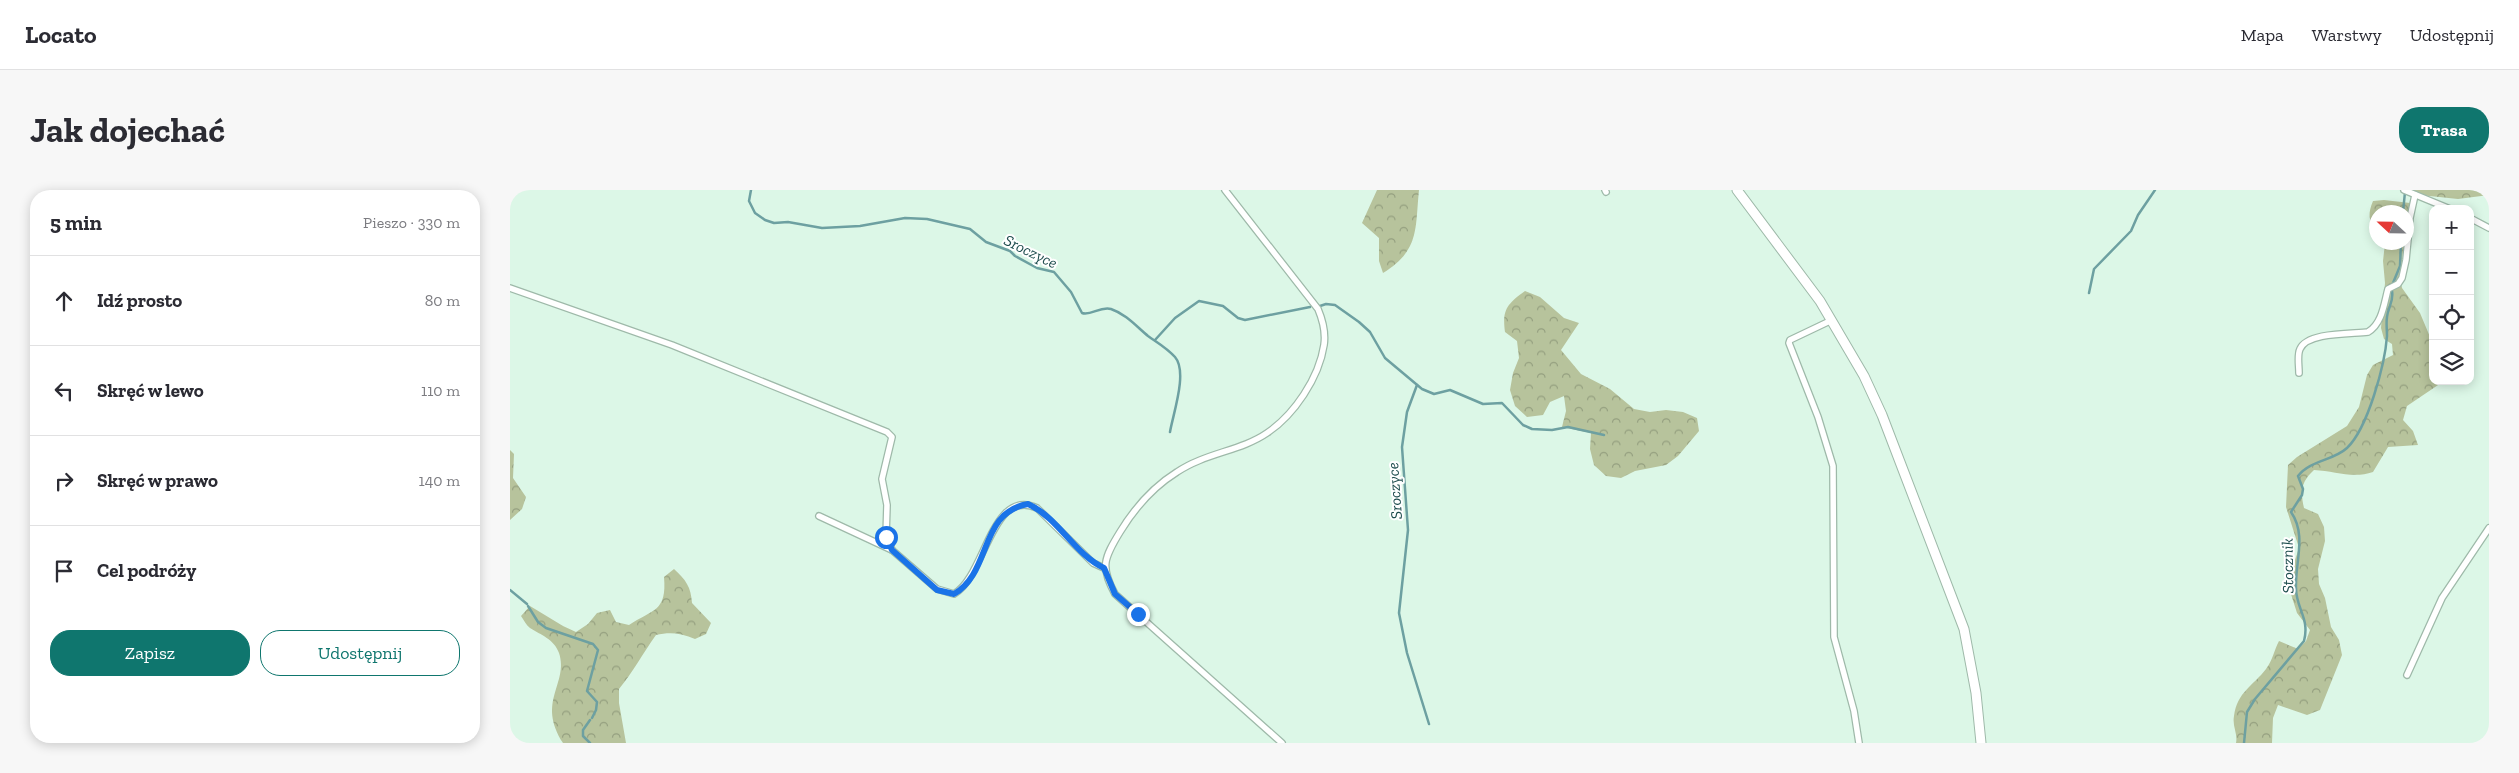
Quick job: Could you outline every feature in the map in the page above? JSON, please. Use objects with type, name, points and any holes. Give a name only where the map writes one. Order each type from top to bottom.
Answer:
[{"type":"street","points":[[1225,190],[1318,309],[1324,325],[1324,344],[1320,364],[1289,414],[1267,433],[1201,458],[1175,472],[1154,490],[1136,508],[1120,532],[1106,555],[1104,568],[1115,594],[1282,743]]},
{"type":"street","points":[[1737,190],[1832,320],[1864,376],[1882,415],[1964,629],[1975,684],[1981,743]]},
{"type":"street","points":[[2404,190],[2440,205]]},
{"type":"street","points":[[2299,373],[2299,350],[2304,342],[2314,337],[2368,332],[2373,329],[2380,319],[2388,289],[2398,284],[2402,278],[2415,195]]},
{"type":"street","points":[[2474,220],[2489,228]]},
{"type":"street","points":[[510,288],[672,345],[887,432],[892,437],[882,479],[887,505],[886,537],[892,550]]},
{"type":"street","points":[[1832,320],[1790,340],[1789,343],[1818,417],[1834,466],[1834,637],[1854,711],[1859,743]]},
{"type":"street","points":[[820,516],[892,550],[937,590],[954,594],[962,589],[978,565],[994,528],[1004,513],[1028,504],[1045,515],[1093,563],[1104,568]]},
{"type":"street","points":[[2407,675],[2442,598],[2489,528]]},
{"type":"green space","points":[[1377,190],[1419,190],[1416,227],[1410,247],[1404,256],[1383,273],[1379,261],[1379,238],[1362,223]]},
{"type":"green space","points":[[2404,190],[2489,190],[2489,195],[2458,199],[2420,195]]},
{"type":"green space","points":[[2384,200],[2410,203],[2410,205],[2372,205],[2373,201]]},
{"type":"green space","points":[[2384,250],[2403,250],[2400,278],[2402,288],[2420,313],[2429,334],[2429,385],[2438,385],[2407,406],[2403,420],[2413,431],[2418,445],[2388,447],[2373,472],[2351,475],[2314,470],[2306,479],[2302,492],[2304,508],[2318,514],[2324,527],[2325,541],[2318,569],[2319,584],[2325,598],[2331,627],[2339,640],[2342,655],[2320,710],[2307,715],[2278,705],[2273,718],[2272,743],[2236,743],[2234,716],[2238,701],[2268,666],[2279,641],[2298,649],[2306,641],[2310,630],[2297,613],[2290,591],[2292,569],[2299,548],[2286,507],[2288,465],[2297,457],[2347,426],[2359,407],[2367,375],[2373,365],[2393,355],[2392,344],[2384,339],[2381,328],[2385,283]]},
{"type":"green space","points":[[1525,291],[1540,297],[1564,318],[1579,323],[1561,350],[1581,374],[1610,389],[1634,409],[1650,412],[1666,410],[1683,412],[1697,418],[1699,431],[1678,456],[1666,465],[1635,471],[1621,478],[1606,476],[1594,465],[1590,449],[1591,433],[1562,427],[1566,411],[1564,396],[1550,402],[1543,415],[1527,417],[1515,406],[1510,390],[1513,373],[1519,358],[1517,341],[1505,332],[1504,318],[1510,304]]},
{"type":"green space","points":[[510,450],[514,454],[513,478],[526,497],[522,509],[510,520]]},
{"type":"green space","points":[[674,569],[687,584],[692,603],[711,623],[706,634],[695,639],[676,634],[656,635],[619,689],[619,703],[626,743],[563,743],[555,728],[552,716],[560,674],[559,653],[551,641],[530,628],[521,616],[530,606],[576,632],[588,624],[597,613],[610,610],[616,622],[629,625],[657,608],[663,597],[664,577]]},
{"type":"waterway","name":"Sroczyce","points":[[751,190],[749,201],[755,213],[765,220],[774,223],[788,222],[822,228],[860,226],[905,218],[927,219],[970,229],[986,242],[1010,251],[1015,256],[1037,268],[1054,272],[1071,292],[1082,313],[1085,314],[1107,308],[1116,311],[1166,348],[1175,357],[1179,364],[1180,383],[1170,432]]},
{"type":"waterway","points":[[2089,293],[2094,269],[2131,231],[2138,215],[2155,190]]},
{"type":"waterway","name":"Stocznik","points":[[2404,205],[2405,192]]},
{"type":"waterway","name":"Stocznik","points":[[2393,283],[2400,266],[2401,250]]},
{"type":"waterway","name":"Stocznik","points":[[2244,743],[2247,712],[2255,699],[2304,641],[2305,626],[2296,588],[2299,539],[2296,521],[2291,512],[2302,495],[2303,489],[2298,476],[2309,467],[2335,456],[2347,448],[2355,439],[2362,426],[2374,395],[2383,362],[2386,348],[2387,317],[2392,291]]},
{"type":"waterway","name":"Sroczyce","points":[[1155,340],[1175,318],[1199,301],[1223,306],[1238,318],[1245,320],[1310,307]]},
{"type":"waterway","points":[[1320,306],[1326,304],[1335,305],[1359,322],[1370,332],[1385,358],[1422,389],[1434,394],[1450,390],[1483,404],[1502,403],[1523,425],[1532,429],[1552,430],[1568,427],[1604,435]]},
{"type":"waterway","name":"Sroczyce","points":[[1417,385],[1407,412],[1402,447],[1408,530],[1399,613],[1407,653],[1429,724]]},
{"type":"waterway","points":[[510,590],[527,604]]},
{"type":"waterway","points":[[528,606],[538,622],[546,628],[593,644],[598,650],[587,691],[597,702],[592,718]]},
{"type":"waterway","points":[[590,720],[583,730],[583,736],[590,743]]},
{"type":"route","points":[[886,537],[892,550],[915,567],[937,590],[954,594],[962,589],[978,565],[994,528],[1004,513],[1020,505],[1028,504],[1037,508],[1045,515],[1093,563],[1104,568],[1108,582],[1115,594],[1138,614]]}]
